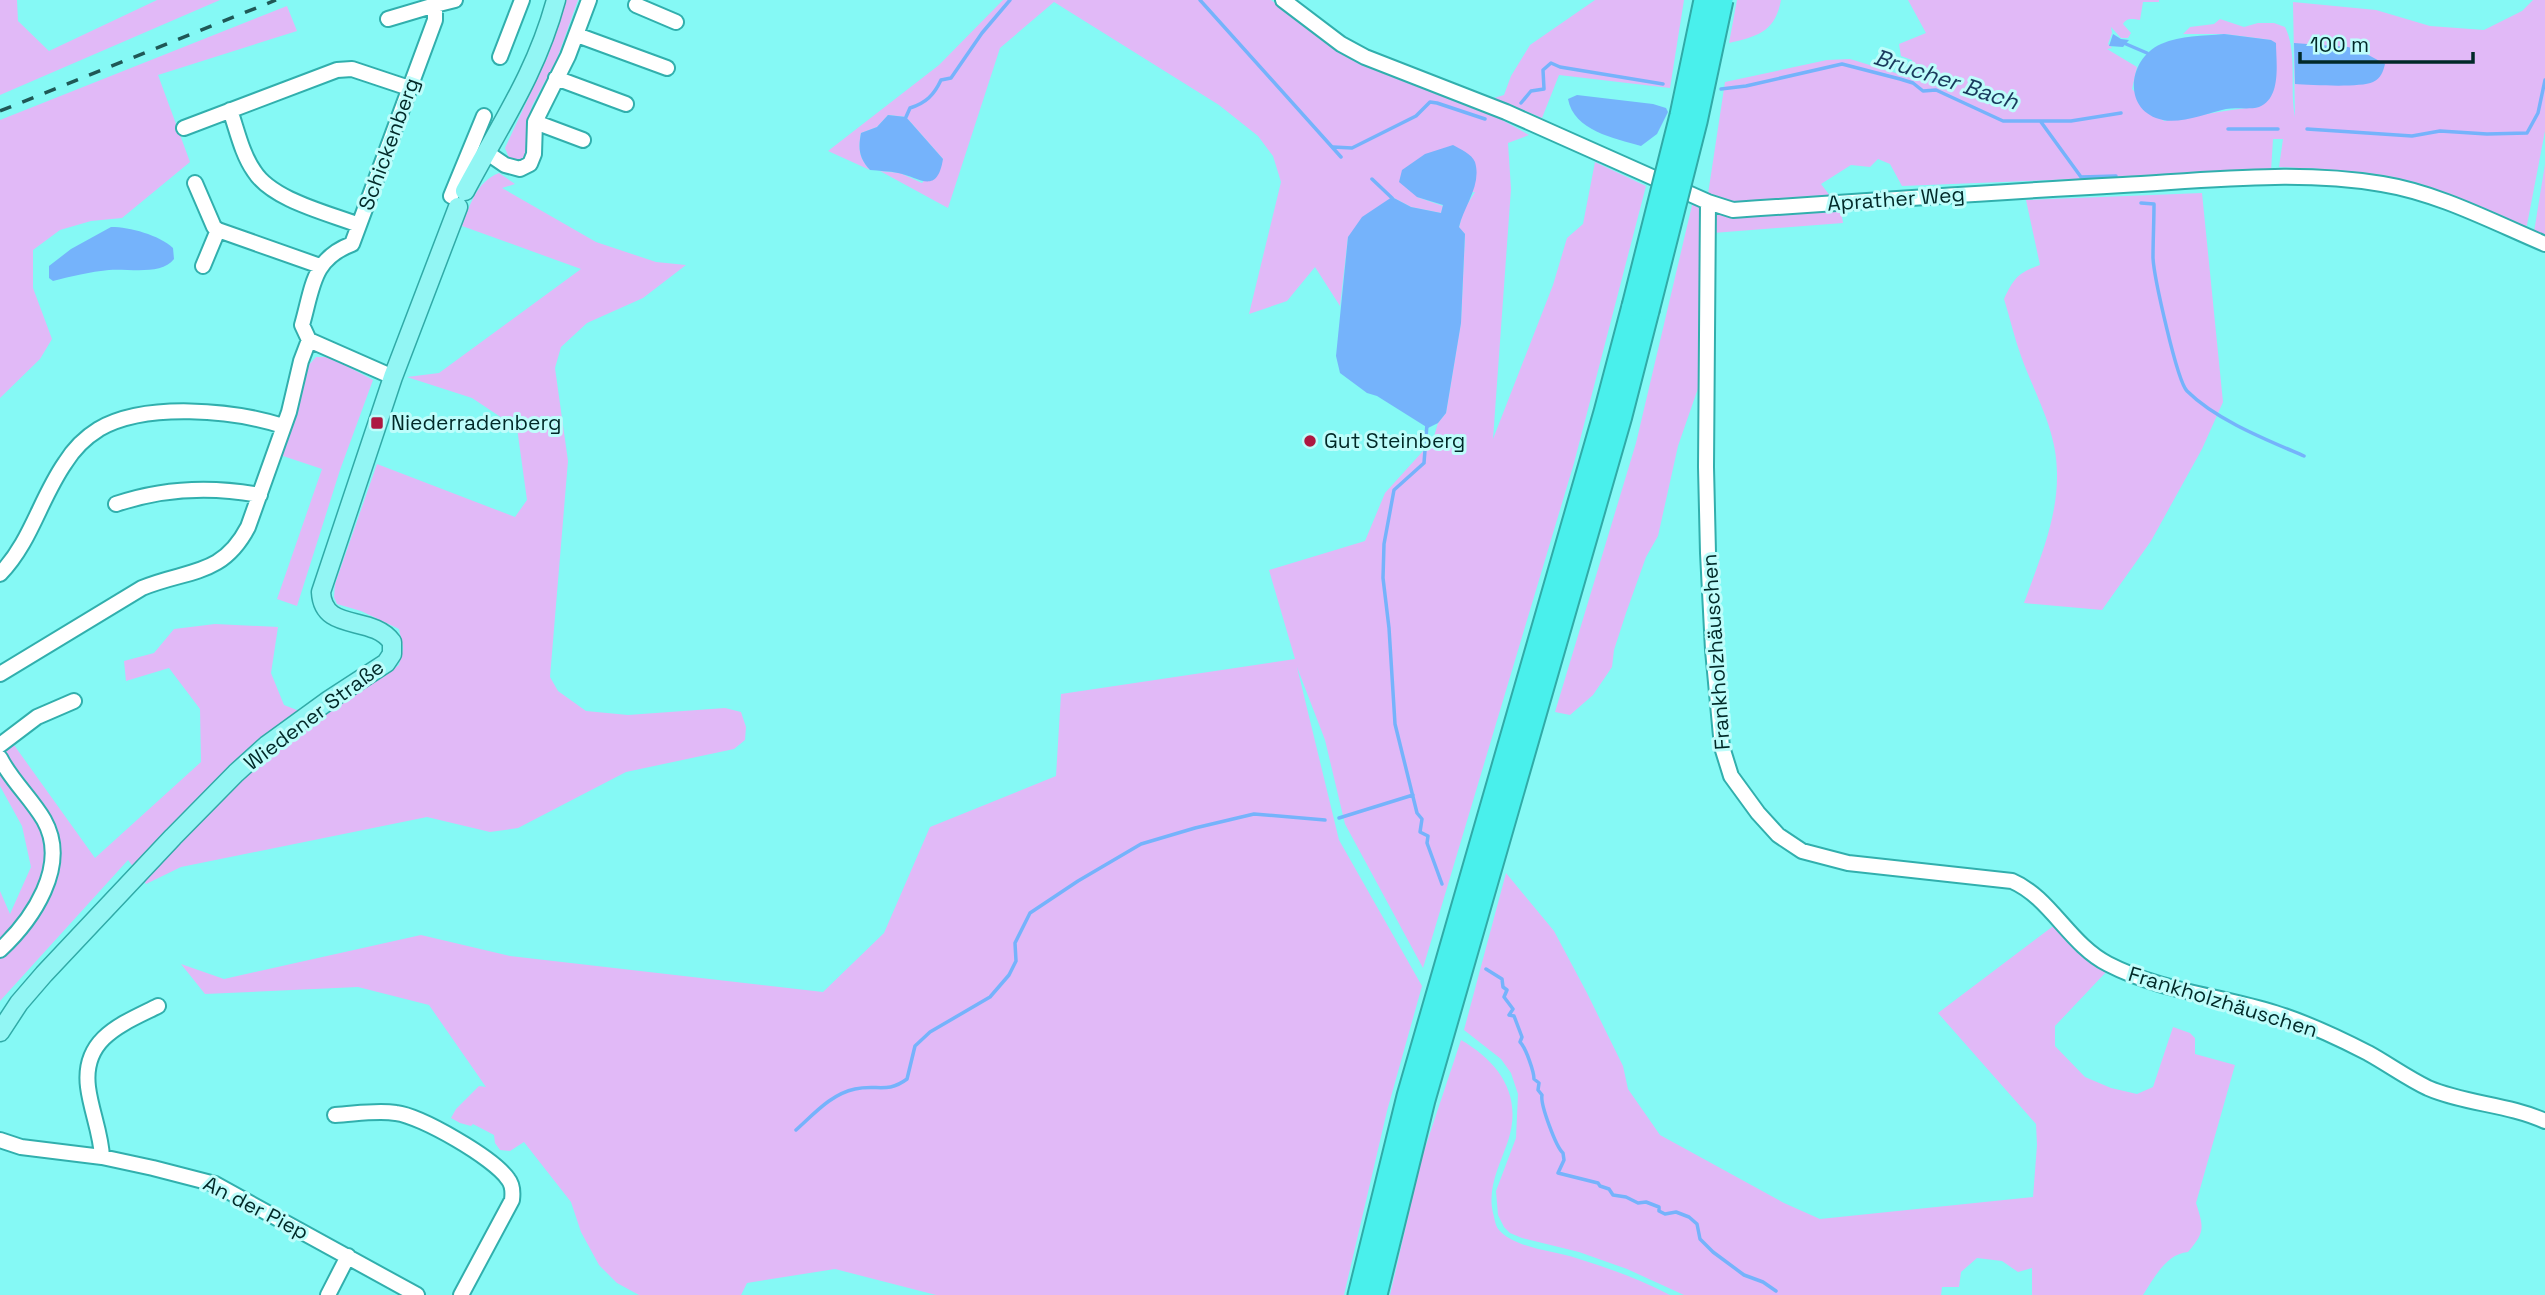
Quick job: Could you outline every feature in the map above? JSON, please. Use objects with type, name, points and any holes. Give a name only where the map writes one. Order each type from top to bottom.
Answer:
[{"type":"highway","points":[[1640,308],[1704,0]]},
{"type":"highway","points":[[1358,1295],[1536,679],[1601,424],[1697,122],[1723,0]]},
{"type":"highway","points":[[1377,1295],[1416,1098]]},
{"type":"main road","name":"Wiedener Straße","points":[[0,1031],[44,974],[236,773],[267,745],[328,700],[386,663],[392,654],[392,642],[380,630],[339,619],[326,611],[321,592],[457,194],[486,152],[523,89],[538,54],[555,0]]},
{"type":"street","points":[[388,19],[455,0]]},
{"type":"street","points":[[500,57],[522,0]]},
{"type":"street","points":[[486,152],[505,165],[520,169],[530,164],[534,154],[535,122],[577,35],[589,0]]},
{"type":"street","name":"Aprather Weg","points":[[1283,0],[1341,44],[1365,57],[1506,112],[1708,202],[1733,209],[2189,181],[2275,177],[2332,178],[2384,184],[2432,197],[2545,244]]},
{"type":"street","points":[[632,2],[676,22]]},
{"type":"street","name":"Schickenberg","points":[[320,266],[335,250],[352,244],[435,20],[435,5]]},
{"type":"street","points":[[577,35],[667,68]]},
{"type":"street","points":[[184,128],[337,70],[352,69],[409,88]]},
{"type":"street","points":[[556,78],[626,104]]},
{"type":"street","points":[[230,110],[253,170],[262,181],[279,194],[359,225]]},
{"type":"street","points":[[457,194],[484,116]]},
{"type":"street","points":[[535,122],[583,139]]},
{"type":"street","points":[[195,183],[214,227],[218,230],[320,266],[302,325],[309,340],[393,377]]},
{"type":"street","name":"Frankholzhäuschen","points":[[1708,202],[1706,467],[1713,650],[1722,747],[1731,776],[1778,835],[1802,851],[1848,863],[2012,881],[2034,894],[2083,946],[2106,963],[2165,986],[2281,1015],[2367,1052],[2426,1087],[2527,1113],[2545,1121]]},
{"type":"street","points":[[203,266],[218,230]]},
{"type":"street","points":[[2,670],[142,588],[195,572],[228,556],[239,545],[260,495],[309,340]]},
{"type":"street","points":[[0,574],[22,548],[66,461],[80,444],[97,430],[122,418],[198,411],[263,420],[283,426]]},
{"type":"street","points":[[116,504],[151,494],[191,489],[231,489],[260,495]]},
{"type":"street","points":[[0,745],[37,717],[74,701]]},
{"type":"street","points":[[0,758],[45,822],[51,839],[50,875],[44,890],[26,923],[0,950]]},
{"type":"street","points":[[102,1157],[88,1086],[94,1051],[99,1042],[117,1026],[158,1006]]},
{"type":"street","points":[[335,1115],[383,1112],[411,1117],[485,1157],[510,1181],[512,1200],[461,1295]]},
{"type":"street","name":"An der Piep","points":[[0,1140],[21,1147],[102,1157],[181,1174],[221,1186],[417,1295]]},
{"type":"street","points":[[328,1295],[348,1256]]},
{"type":"shaded area","points":[[0,0],[17,0],[18,21],[49,51],[157,0],[220,0],[0,95]]},
{"type":"shaded area","points":[[565,0],[578,0],[557,59],[532,106],[528,121],[526,159],[519,161],[509,158],[505,148],[548,56]]},
{"type":"shaded area","points":[[1003,0],[1271,0],[1340,51],[1481,108],[1529,135],[1508,143],[1511,189],[1493,439],[1553,285],[1567,238],[1583,224],[1595,162],[1646,186],[1574,463],[1423,968],[1345,824],[1325,740],[1297,667],[1339,840],[1422,986],[1387,1111],[1344,1295],[936,1295],[835,1269],[747,1283],[741,1295],[639,1295],[617,1283],[599,1265],[581,1232],[571,1202],[524,1142],[510,1151],[500,1150],[494,1135],[473,1124],[471,1126],[460,1123],[451,1118],[456,1109],[479,1086],[486,1087],[429,1005],[358,987],[205,994],[181,964],[224,979],[421,935],[510,956],[823,992],[884,933],[930,827],[1056,776],[1061,694],[1295,659],[1269,570],[1365,541],[1385,493],[1433,440],[1438,423],[1446,413],[1461,322],[1465,234],[1459,228],[1463,211],[1475,192],[1417,197],[1443,206],[1441,213],[1411,207],[1392,197],[1348,237],[1340,306],[1315,267],[1287,301],[1249,314],[1281,182],[1273,156],[1258,136],[1219,105],[1054,2],[1000,48],[948,208],[880,171],[900,173],[922,183],[943,159],[906,117],[888,115],[877,127],[861,133],[860,153],[870,170],[828,151],[939,65]]},
{"type":"shaded area","points":[[1595,0],[1684,0],[1670,88],[1559,75],[1542,118],[1494,98],[1504,95],[1511,76],[1530,45]]},
{"type":"shaded area","points":[[1737,0],[1781,0],[1774,19],[1764,31],[1729,43]]},
{"type":"shaded area","points":[[1908,0],[2159,0],[2143,2],[2140,20],[2126,20],[2123,24],[2131,33],[2128,38],[2121,38],[2111,27],[2108,44],[2112,48],[2107,49],[2137,67],[2132,89],[2164,121],[2259,107],[2271,40],[2225,34],[2183,34],[2190,27],[2214,24],[2220,19],[2244,27],[2258,23],[2274,23],[2285,27],[2291,48],[2295,117],[2293,2],[2376,10],[2430,26],[2484,30],[2522,11],[2533,0],[2545,0],[2545,131],[2526,230],[2463,200],[2414,182],[2382,175],[2279,167],[2283,139],[2273,139],[2271,171],[1902,186],[1890,164],[1878,159],[1870,167],[1851,165],[1821,184],[1841,210],[1843,223],[1713,233],[1703,374],[1678,446],[1658,536],[1646,557],[1626,613],[1614,650],[1612,667],[1593,695],[1570,715],[1555,712],[1636,443],[1693,201],[1708,194],[1725,82],[1827,60],[1850,59],[1912,78],[1912,60],[1901,56],[1899,44],[1926,33]]},
{"type":"shaded area","points":[[287,6],[297,31],[158,75],[190,162],[122,218],[91,221],[60,230],[33,250],[33,288],[52,339],[40,359],[0,398],[0,120]]},
{"type":"shaded area","points":[[2545,164],[2545,237],[2534,232]]},
{"type":"shaded area","points":[[499,173],[515,184],[502,188],[596,242],[656,262],[686,265],[643,298],[587,323],[561,347],[555,368],[568,461],[550,677],[558,691],[586,711],[628,715],[725,708],[741,712],[746,727],[745,740],[734,749],[626,772],[518,828],[490,832],[427,817],[181,867],[146,884],[128,860],[0,1001],[0,891],[10,914],[31,867],[22,826],[0,786],[0,753],[14,745],[95,858],[201,762],[200,709],[169,668],[126,681],[124,661],[154,653],[174,629],[215,624],[278,627],[271,673],[284,705],[320,719],[399,665],[403,648],[399,629],[361,611],[337,604],[334,597],[335,584],[377,464],[515,517],[527,500],[517,428],[472,398],[407,377],[439,373],[581,269],[462,226],[479,188]]},
{"type":"shaded area","points":[[2202,193],[2223,402],[2202,449],[2151,541],[2102,610],[2024,603],[2051,523],[2057,473],[2049,427],[2021,356],[2004,299],[2018,277],[2040,265],[2026,200]]},
{"type":"shaded area","points":[[316,357],[330,357],[373,380],[340,470],[297,606],[277,599],[322,469],[280,455],[296,416],[308,366]]},
{"type":"shaded area","points":[[1506,873],[1554,931],[1623,1066],[1628,1089],[1660,1135],[1784,1203],[1820,1219],[2033,1197],[2036,1124],[1938,1013],[2056,924],[2108,970],[2055,1026],[2055,1046],[2085,1077],[2111,1088],[2137,1094],[2153,1087],[2173,1027],[2190,1033],[2195,1038],[2195,1054],[2235,1065],[2196,1203],[2201,1218],[2198,1239],[2188,1252],[2167,1262],[2143,1295],[2032,1295],[2032,1268],[2018,1272],[2002,1261],[1977,1258],[1961,1272],[1959,1287],[1942,1287],[1941,1295],[1684,1295],[1627,1269],[1579,1252],[1510,1233],[1498,1215],[1496,1191],[1516,1138],[1518,1094],[1511,1073],[1501,1059],[1464,1030]]},
{"type":"shaded area","points":[[1461,1040],[1497,1069],[1510,1095],[1512,1124],[1492,1194],[1493,1213],[1499,1230],[1516,1242],[1600,1266],[1670,1295],[1390,1295],[1421,1160]]},
{"type":"water","points":[[2113,34],[2129,40],[2123,47],[2109,46]]},
{"type":"water","points":[[2224,34],[2271,40],[2276,43],[2276,79],[2271,96],[2266,102],[2255,108],[2226,109],[2170,121],[2150,115],[2141,107],[2135,96],[2134,85],[2141,61],[2150,51],[2177,39]]},
{"type":"water","points":[[2294,43],[2348,47],[2385,64],[2378,79],[2367,84],[2295,84]]},
{"type":"water","points":[[1577,95],[1653,104],[1666,108],[1668,112],[1657,134],[1641,146],[1597,132],[1578,119],[1568,99]]},
{"type":"water","points":[[888,115],[906,117],[943,159],[940,170],[932,181],[870,170],[866,166],[860,153],[861,133],[877,127]]},
{"type":"water","points":[[1453,145],[1473,159],[1477,171],[1459,227],[1465,234],[1461,323],[1446,413],[1438,423],[1428,428],[1377,396],[1367,393],[1340,373],[1336,356],[1348,237],[1362,217],[1392,197],[1411,207],[1441,213],[1443,205],[1417,197],[1399,182],[1402,170],[1425,154]]},
{"type":"water","points":[[111,227],[127,228],[160,239],[173,248],[174,259],[161,268],[109,270],[53,281],[49,278],[49,266],[71,249]]},
{"type":"waterway","points":[[906,117],[910,108],[925,101],[941,80],[951,78],[982,33],[1010,0]]},
{"type":"waterway","name":"Brucher Bach","points":[[1200,0],[1341,157]]},
{"type":"waterway","points":[[2126,44],[2147,53]]},
{"type":"waterway","name":"Brucher Bach","points":[[1521,103],[1531,91],[1544,89],[1543,70],[1551,63],[1560,67],[1663,84]]},
{"type":"waterway","name":"Brucher Bach","points":[[1721,89],[1746,86],[1842,64],[1913,83],[1923,91],[1936,90],[2003,121],[2071,121],[2121,113]]},
{"type":"waterway","name":"Brucher Bach","points":[[2307,129],[2412,136],[2440,131],[2527,133],[2538,113],[2545,80]]},
{"type":"waterway","name":"Brucher Bach","points":[[1333,147],[1352,148],[1416,116],[1430,102],[1485,119]]},
{"type":"waterway","points":[[2041,122],[2081,177],[2116,176]]},
{"type":"waterway","name":"Brucher Bach","points":[[2228,129],[2278,129]]},
{"type":"waterway","points":[[1372,179],[1392,198]]},
{"type":"waterway","points":[[2141,203],[2154,204],[2154,269],[2172,350],[2187,391],[2227,420],[2304,456]]},
{"type":"waterway","points":[[1427,424],[1424,463],[1394,490],[1384,544],[1383,578],[1395,724],[1417,813],[1422,819],[1420,832],[1428,836],[1427,843],[1442,884]]},
{"type":"waterway","points":[[1339,818],[1413,795]]},
{"type":"waterway","points":[[796,1130],[838,1095],[855,1089],[894,1086],[907,1079],[915,1046],[930,1032],[990,997],[1009,975],[1016,961],[1015,943],[1030,913],[1141,844],[1254,814],[1325,820]]},
{"type":"waterway","points":[[1486,969],[1502,979],[1503,987],[1507,990],[1504,997],[1513,1009],[1509,1015],[1514,1016],[1522,1037],[1520,1042],[1525,1049],[1534,1079],[1539,1083],[1538,1090],[1542,1095],[1549,1125],[1563,1153],[1564,1160],[1558,1173],[1598,1183],[1609,1189],[1613,1195],[1638,1203],[1646,1202],[1659,1207],[1659,1211],[1665,1214],[1676,1212],[1689,1217],[1697,1224],[1700,1239],[1713,1252],[1744,1275],[1763,1282],[1776,1291]]},
{"type":"railway","points":[[0,111],[276,0]]},
{"type":"place","name":"Niederradenberg","points":[[377,423]]},
{"type":"place","name":"Gut Steinberg","points":[[1310,441]]}]
